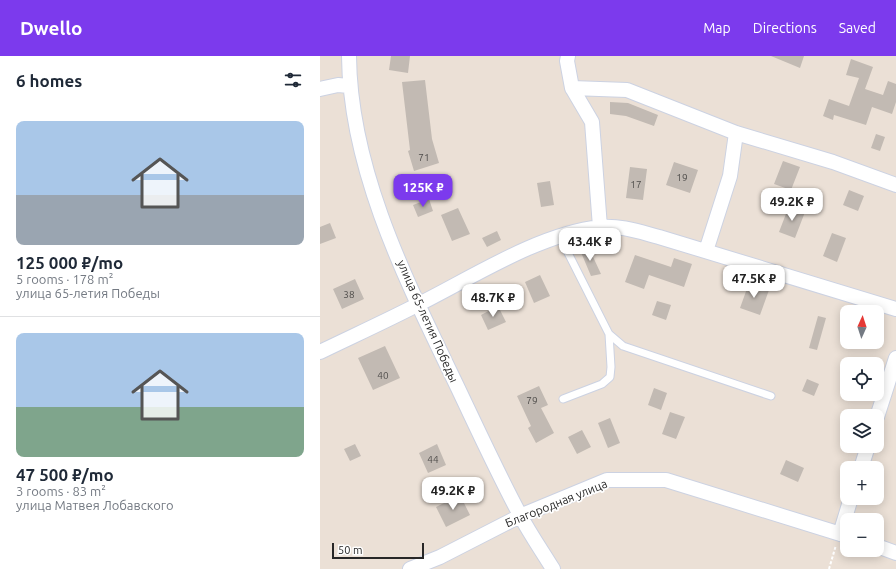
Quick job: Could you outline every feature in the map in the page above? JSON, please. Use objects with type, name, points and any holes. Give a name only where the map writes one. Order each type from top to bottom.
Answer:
[{"type":"street","name":"улица 65-летия Победы","points":[[349,56],[349,86],[357,136],[371,189],[418,305],[520,516],[553,569]]},
{"type":"street","points":[[568,56],[567,61],[572,88],[592,122],[600,227]]},
{"type":"street","points":[[320,89],[338,85],[349,86]]},
{"type":"street","points":[[572,88],[626,90],[736,132],[833,162],[896,184]]},
{"type":"street","points":[[706,251],[730,176],[736,132]]},
{"type":"street","points":[[320,352],[418,305],[500,262],[560,236],[600,227],[621,227],[706,251],[896,309]]},
{"type":"street","points":[[880,409],[896,358]]},
{"type":"street","name":"Благородная улица","points":[[410,569],[441,563],[520,516],[607,480],[666,480],[840,534]]},
{"type":"street","points":[[884,549],[896,553]]},
{"type":"lane","points":[[560,236],[609,334],[622,346],[770,396]]},
{"type":"lane","points":[[563,399],[602,384],[610,377],[611,367],[609,334]]},
{"type":"path","points":[[829,569],[840,542]]},
{"type":"building","points":[[391,56],[410,56],[408,73],[389,70]]},
{"type":"building","points":[[771,56],[804,56],[800,68]]},
{"type":"building","points":[[851,59],[873,67],[865,89],[883,95],[888,81],[896,84],[896,102],[892,114],[872,107],[866,125],[834,115],[833,120],[823,116],[829,99],[849,106],[859,78],[846,75]]},
{"type":"building","points":[[425,80],[432,139],[439,163],[414,171],[408,151],[410,150],[402,82]]},
{"type":"building","points":[[610,102],[628,103],[658,115],[654,126],[626,116],[610,114]]},
{"type":"building","points":[[876,134],[885,137],[880,151],[871,148]]},
{"type":"building","points":[[783,161],[800,167],[791,190],[774,184]]},
{"type":"building","points":[[674,162],[698,170],[690,193],[666,185]]},
{"type":"building","points":[[630,167],[647,169],[643,200],[626,198]]},
{"type":"building","points":[[550,181],[554,205],[541,207],[537,183]]},
{"type":"building","points":[[849,190],[864,196],[858,211],[843,205]]},
{"type":"building","points":[[429,199],[433,211],[418,217],[413,205]]},
{"type":"building","points":[[789,206],[805,212],[795,238],[779,232]]},
{"type":"building","points":[[458,208],[470,234],[452,241],[441,215]]},
{"type":"building","points":[[330,223],[336,238],[320,244],[320,227]]},
{"type":"building","points":[[497,231],[501,240],[487,247],[482,238]]},
{"type":"building","points":[[832,233],[846,238],[837,262],[823,256]]},
{"type":"building","points":[[588,246],[601,274],[591,276],[580,250]]},
{"type":"building","points":[[635,255],[671,267],[674,258],[692,264],[684,287],[649,275],[644,289],[625,282]]},
{"type":"building","points":[[540,275],[550,296],[534,303],[525,282]]},
{"type":"building","points":[[355,279],[364,299],[342,309],[333,289]]},
{"type":"building","points":[[749,283],[769,290],[760,315],[740,308]]},
{"type":"building","points":[[657,301],[671,305],[666,320],[652,315]]},
{"type":"building","points":[[498,306],[506,322],[488,330],[481,315]]},
{"type":"building","points":[[818,316],[826,318],[817,350],[809,348]]},
{"type":"building","points":[[385,346],[400,378],[373,390],[358,358]]},
{"type":"building","points":[[807,379],[819,384],[814,396],[802,391]]},
{"type":"building","points":[[539,386],[548,405],[541,408],[554,433],[536,443],[528,428],[531,426],[517,396]]},
{"type":"building","points":[[654,388],[667,393],[661,410],[648,405]]},
{"type":"building","points":[[670,412],[685,417],[676,439],[662,434]]},
{"type":"building","points":[[610,418],[620,443],[608,448],[598,423]]},
{"type":"building","points":[[582,430],[591,447],[577,454],[568,437]]},
{"type":"building","points":[[355,444],[361,456],[350,461],[344,449]]},
{"type":"building","points":[[437,444],[446,465],[428,473],[419,453]]},
{"type":"building","points":[[786,460],[804,468],[798,482],[780,474]]},
{"type":"building","points":[[460,495],[470,515],[446,527],[436,507]]}]
